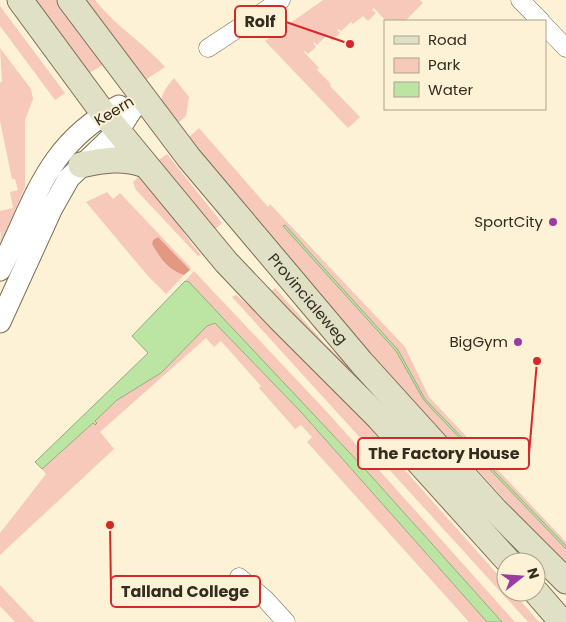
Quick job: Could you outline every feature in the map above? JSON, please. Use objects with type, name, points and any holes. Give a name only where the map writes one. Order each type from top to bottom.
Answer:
[{"type":"main road","name":"Provincialeweg","points":[[20,0],[111,122],[226,262],[282,321],[380,418],[500,552]]},
{"type":"main road","name":"Provincialeweg","points":[[70,0],[195,164],[361,362],[495,510],[566,581]]},
{"type":"main road","points":[[81,165],[115,159],[130,160],[145,165]]},
{"type":"main road","points":[[545,602],[562,622]]},
{"type":"street","points":[[208,48],[281,0]]},
{"type":"street","points":[[520,0],[540,20]]},
{"type":"street","points":[[546,27],[566,48]]},
{"type":"street","name":"Keern","points":[[0,322],[58,196],[69,178],[81,165],[111,122],[142,94]]},
{"type":"street","name":"Keern","points":[[21,278],[1,266],[36,192],[53,162],[77,136],[111,122]]},
{"type":"street","points":[[239,577],[265,599],[286,622]]},
{"type":"green space","points":[[32,0],[61,0],[107,62],[88,74]]},
{"type":"green space","points":[[82,0],[95,0],[111,18],[165,67],[144,81]]},
{"type":"green space","points":[[323,0],[420,0],[423,3],[406,20],[385,20],[374,8],[372,10],[376,13],[368,21],[363,16],[353,24],[351,22],[341,31],[338,29],[340,33],[332,41],[327,35],[317,45],[313,43],[316,47],[308,54],[304,52],[319,68],[317,70],[331,84],[330,86],[360,117],[348,128],[265,41]]},
{"type":"green space","points":[[0,6],[65,93],[55,100],[0,26]]},
{"type":"green space","points":[[0,48],[31,89],[33,99],[25,120],[25,187],[0,245],[0,211],[13,208],[10,192],[18,190],[15,179],[12,179],[0,121],[0,83],[2,81]]},
{"type":"green space","points":[[174,78],[189,97],[186,116],[178,123],[162,101],[164,92]]},
{"type":"green space","points":[[199,128],[268,207],[270,204],[405,347],[429,397],[566,542],[566,546],[425,399],[398,350],[284,226],[396,351],[423,399],[566,549],[566,569],[452,441],[447,443],[387,376],[188,138]]},
{"type":"green space","points":[[167,154],[222,223],[214,230],[156,162]]},
{"type":"green space","points":[[142,173],[201,255],[198,256],[136,190],[133,182]]},
{"type":"green space","points":[[107,192],[113,199],[120,193],[191,268],[190,270],[158,237],[153,240],[152,244],[165,263],[173,270],[184,275],[166,294],[147,275],[86,202]]},
{"type":"green space","points":[[194,271],[327,412],[515,622],[502,622],[363,467],[189,283],[185,281]]},
{"type":"green space","points":[[275,288],[325,344],[375,390],[526,552],[512,552],[372,397],[269,293]]},
{"type":"green space","points":[[236,295],[267,320],[353,405],[394,458],[496,573],[496,587],[232,297]]},
{"type":"green space","points":[[215,323],[301,412],[487,622],[469,622],[307,442],[312,437],[301,425],[295,429],[259,388],[261,386],[221,341],[214,347],[206,338],[100,432],[114,449],[0,555],[0,533],[46,474],[42,469],[93,423],[96,425],[95,421],[117,400],[161,373],[207,326]]},
{"type":"green space","points":[[0,585],[35,622],[15,622],[0,606]]},
{"type":"green space","points":[[510,602],[522,602],[539,622],[528,622]]},
{"type":"shaded area","points":[[158,237],[190,270],[184,275],[169,267],[158,254],[152,244],[153,240]]},
{"type":"water","points":[[285,225],[398,350],[425,399],[566,546],[566,549],[423,399],[396,351],[283,226]]},
{"type":"water","points":[[185,281],[189,282],[363,467],[502,622],[487,622],[301,412],[215,323],[207,326],[161,373],[117,400],[95,421],[97,423],[95,425],[93,423],[42,469],[35,462],[148,353],[132,336]]},
{"type":"place","name":"Rolf","points":[[350,44]]},
{"type":"place","name":"SportCity","points":[[553,222]]},
{"type":"place","name":"BigGym","points":[[518,342]]},
{"type":"place","name":"The Factory House","points":[[537,361]]},
{"type":"place","name":"Talland College","points":[[110,525]]}]
